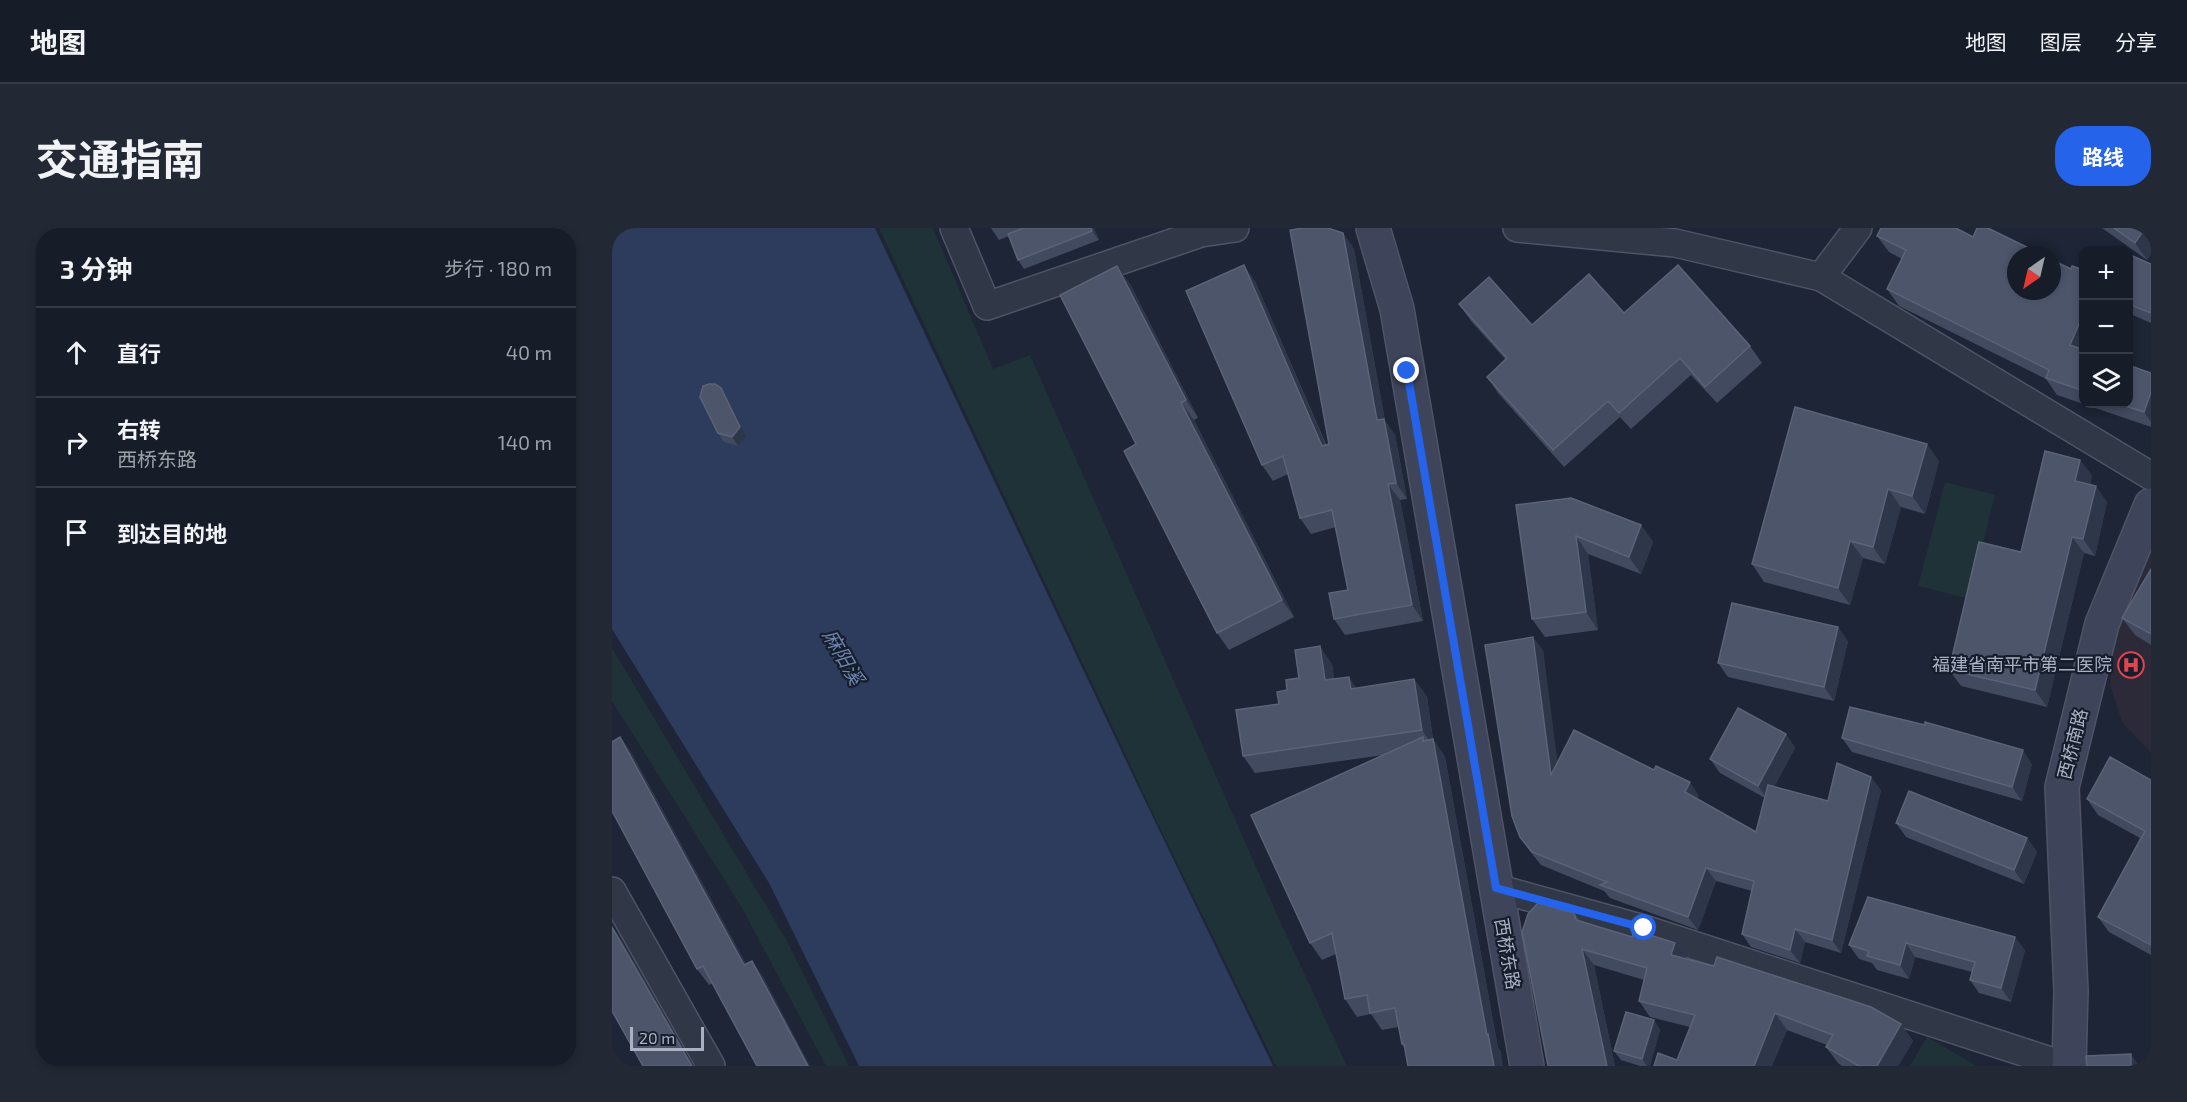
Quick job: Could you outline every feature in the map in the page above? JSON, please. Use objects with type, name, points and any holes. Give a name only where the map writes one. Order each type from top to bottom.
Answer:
[{"type":"main road","name":"西桥东路","points":[[1373,228],[1397,309],[1527,1066]]},
{"type":"main road","name":"西桥南路","points":[[2067,1066],[2071,991],[2062,787],[2102,624],[2151,505]]},
{"type":"street","points":[[954,228],[987,306],[1201,233],[1234,228]]},
{"type":"street","points":[[1517,228],[1675,243],[1821,277],[2151,476]]},
{"type":"street","points":[[1821,277],[1858,228]]},
{"type":"street","points":[[1496,888],[1644,928],[2067,1066]]},
{"type":"street","points":[[612,891],[711,1066]]},
{"type":"shaded area","name":"福建省南平市第二医院","points":[[2151,548],[2151,753],[2122,722],[2110,685],[2113,645],[2127,603]]},
{"type":"green space","points":[[879,228],[933,228],[993,369],[1030,355],[1280,921],[1347,1066],[1276,1066],[1156,820]]},
{"type":"green space","points":[[1945,482],[1995,495],[1969,599],[1918,586]]},
{"type":"green space","points":[[612,648],[786,939],[849,1066],[826,1066],[742,908],[612,701]]},
{"type":"green space","points":[[1927,1037],[1977,1066],[1910,1066]]},
{"type":"water","name":"麻阳溪","points":[[612,228],[875,228],[1138,786],[1273,1066],[859,1066],[769,883],[612,629]]},
{"type":"building","points":[[1023,228],[1091,228],[1092,231],[1018,260],[1008,234]]},
{"type":"building","points":[[1328,228],[1343,233],[1377,420],[1384,419],[1396,483],[1388,484],[1412,605],[1334,619],[1329,593],[1348,590],[1332,510],[1300,518],[1283,456],[1262,465],[1186,291],[1244,265],[1322,446],[1329,444],[1290,230]]},
{"type":"building","points":[[1881,228],[1956,228],[1973,237],[1977,228],[1988,228],[2025,246],[2007,246],[2007,300],[2061,300],[2061,264],[2071,269],[2072,266],[2079,268],[2079,324],[2070,345],[2079,348],[2079,389],[2046,378],[2049,370],[1887,289],[1906,250],[1877,236]]},
{"type":"building","points":[[2114,228],[2145,228],[2135,243]]},
{"type":"building","points":[[2133,256],[2151,264],[2151,313],[2133,306]]},
{"type":"building","points":[[1678,265],[1750,346],[1705,387],[1680,358],[1619,413],[1608,401],[1553,450],[1487,377],[1507,358],[1459,304],[1489,277],[1532,325],[1589,274],[1624,313]]},
{"type":"building","points":[[1117,266],[1186,400],[1181,403],[1282,600],[1217,633],[1124,451],[1136,444],[1060,295]]},
{"type":"building","points":[[2133,367],[2151,373],[2151,392],[2144,412],[2132,408]]},
{"type":"building","points":[[715,384],[721,388],[740,427],[732,437],[718,433],[700,397],[703,386]]},
{"type":"building","points":[[1795,407],[1927,444],[1912,496],[1888,489],[1873,547],[1850,541],[1838,588],[1752,564]]},
{"type":"building","points":[[2045,451],[2080,460],[2075,481],[2096,486],[2083,539],[2072,537],[2035,690],[1949,670],[1979,542],[2021,552]]},
{"type":"building","points":[[1571,498],[1641,525],[1629,557],[1576,536],[1586,612],[1532,619],[1516,505]]},
{"type":"building","points":[[2151,569],[2151,634],[2122,618]]},
{"type":"building","points":[[1732,603],[1838,627],[1824,687],[1718,663]]},
{"type":"building","points":[[1533,637],[1551,775],[1574,730],[1654,770],[1656,766],[1690,782],[1685,792],[1756,832],[1768,785],[1828,801],[1837,763],[1871,777],[1832,940],[1795,929],[1790,950],[1742,934],[1754,881],[1706,868],[1688,917],[1600,885],[1607,882],[1532,852],[1520,837],[1512,816],[1485,645]]},
{"type":"building","points":[[1320,646],[1325,680],[1349,677],[1351,689],[1414,679],[1422,730],[1243,756],[1236,710],[1279,704],[1277,692],[1287,690],[1286,680],[1299,678],[1295,650]]},
{"type":"building","points":[[1850,707],[1925,725],[1925,722],[2023,750],[2012,787],[1842,738]]},
{"type":"building","points":[[1738,708],[1786,734],[1758,786],[1710,759]]},
{"type":"building","points":[[620,737],[744,965],[752,961],[808,1066],[757,1066],[703,966],[697,969],[612,811],[612,742]]},
{"type":"building","points":[[1423,737],[1423,741],[1433,739],[1494,1066],[1408,1066],[1395,1008],[1370,1013],[1367,995],[1345,999],[1332,933],[1310,943],[1251,815]]},
{"type":"building","points":[[2110,757],[2151,780],[2151,945],[2098,917],[2145,831],[2087,799]]},
{"type":"building","points":[[1909,791],[2027,838],[2014,870],[1896,823]]},
{"type":"building","points":[[1868,897],[2015,937],[2001,988],[1970,980],[1975,962],[1906,943],[1900,965],[1867,956],[1869,951],[1849,945]]},
{"type":"building","points":[[1538,903],[1574,913],[1576,920],[1632,937],[1634,930],[1675,943],[1671,955],[1714,966],[1717,957],[1871,1007],[1901,1024],[1877,1066],[1859,1066],[1826,1047],[1833,1035],[1775,1013],[1754,1066],[1654,1066],[1658,1053],[1677,1060],[1695,1015],[1639,1001],[1647,968],[1582,949],[1607,1066],[1548,1066],[1522,932],[1528,914]]},
{"type":"building","points":[[612,927],[692,1066],[643,1066],[612,1011]]},
{"type":"building","points":[[1626,1012],[1654,1020],[1642,1059],[1614,1051]]},
{"type":"building","points":[[2131,1054],[2131,1066],[2087,1066],[2086,1056]]},
{"type":"place","name":"福建省南平市第二医院","points":[[2131,665]]},
{"type":"route","points":[[1407,371],[1496,888],[1540,898],[1644,928]]}]
